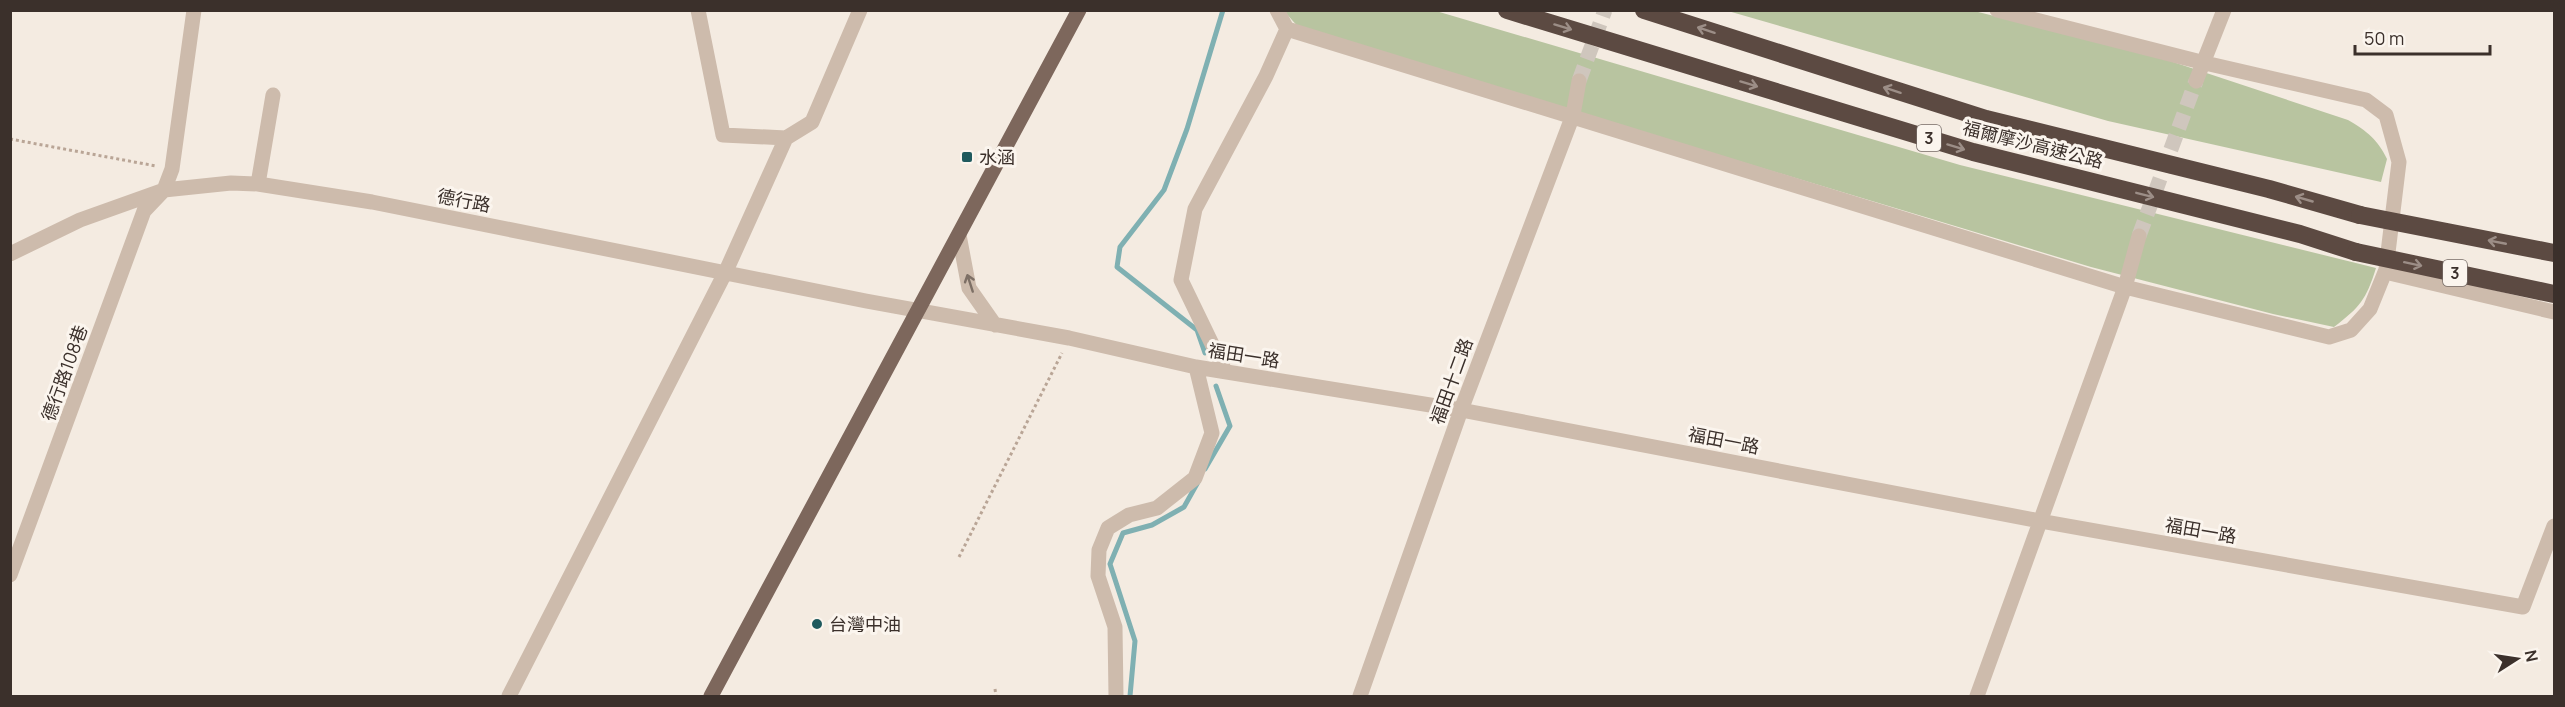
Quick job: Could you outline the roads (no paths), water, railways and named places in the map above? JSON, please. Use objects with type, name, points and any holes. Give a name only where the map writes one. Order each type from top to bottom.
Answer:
[{"type":"highway","name":"福爾摩沙高速公路","points":[[1507,10],[1973,152],[2300,234],[2356,252],[2554,294]]},
{"type":"highway","name":"福爾摩沙高速公路","points":[[1644,10],[1986,119],[2269,189],[2360,215],[2554,253]]},
{"type":"main road","points":[[711,696],[1079,10]]},
{"type":"street","points":[[164,190],[172,169],[195,10]]},
{"type":"street","points":[[698,10],[723,135],[786,138]]},
{"type":"street","points":[[509,696],[726,271],[786,138],[812,122],[860,10]]},
{"type":"street","points":[[1277,10],[1287,29],[2125,287],[2329,337],[2351,330],[2370,309],[2385,272],[2399,162],[2386,115],[2366,100],[2205,63],[1997,10]]},
{"type":"street","points":[[2196,81],[2224,10]]},
{"type":"street","points":[[1225,371],[1181,280],[1195,209],[1266,76],[1287,29]]},
{"type":"street","name":"福田十二路","points":[[1360,696],[1461,410],[1573,116],[1579,81]]},
{"type":"street","points":[[258,184],[273,95]]},
{"type":"street","name":"德行路","points":[[10,254],[80,220],[164,190],[231,183],[258,184],[372,202],[917,311]]},
{"type":"street","name":"德行路108巷","points":[[10,575],[144,211],[164,190]]},
{"type":"street","points":[[959,235],[969,288],[995,325]]},
{"type":"street","points":[[1977,696],[2125,287],[2139,236]]},
{"type":"street","points":[[2385,272],[2554,312]]},
{"type":"street","name":"福田一路","points":[[917,311],[1070,338],[1197,367],[1461,410],[2040,521],[2523,608],[2554,526]]},
{"type":"street","points":[[1116,696],[1115,627],[1098,576],[1099,550],[1108,528],[1129,515],[1157,508],[1195,478],[1212,433],[1197,367]]},
{"type":"waterway","points":[[1205,353],[1197,330],[1117,267],[1120,247],[1164,190],[1187,129],[1223,10]]},
{"type":"waterway","points":[[1205,469],[1230,426],[1216,386]]},
{"type":"waterway","points":[[1130,696],[1135,641],[1110,564],[1123,533],[1152,525],[1184,507],[1198,482]]},
{"type":"tunnel","points":[[1579,81],[1605,10]]},
{"type":"tunnel","points":[[2139,236],[2196,81]]},
{"type":"place","name":"水涵","points":[[967,157]]},
{"type":"place","name":"台灣中油","points":[[817,624]]}]
